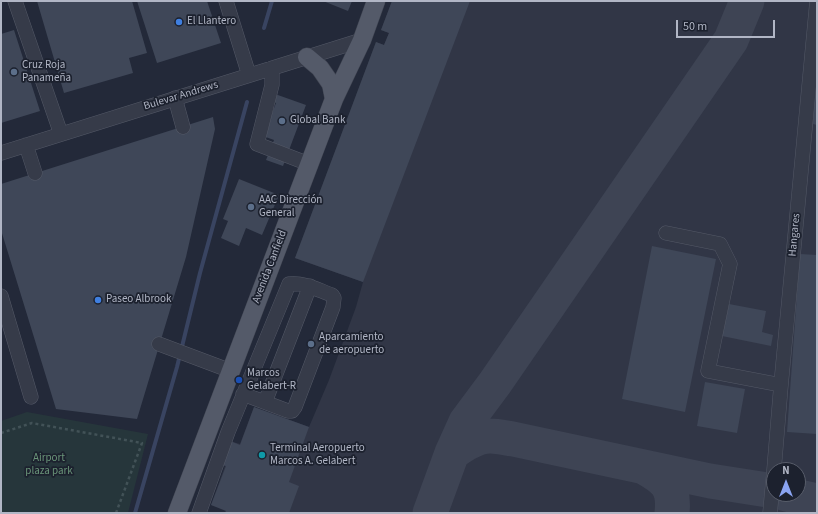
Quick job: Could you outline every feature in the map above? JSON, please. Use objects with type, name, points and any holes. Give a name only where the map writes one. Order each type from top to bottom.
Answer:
[{"type":"main road","name":"Avenida Canfield","points":[[177,513],[334,99],[362,40],[376,1]]},
{"type":"main road","points":[[308,57],[320,68],[331,84],[334,99]]},
{"type":"street","points":[[15,1],[61,134]]},
{"type":"street","points":[[226,1],[249,75]]},
{"type":"street","name":"Hangares","points":[[775,462],[817,1]]},
{"type":"street","name":"Bulevar Andrews","points":[[1,153],[362,40]]},
{"type":"street","points":[[272,68],[272,85],[257,144],[309,164]]},
{"type":"street","points":[[175,98],[183,127]]},
{"type":"street","points":[[26,145],[34,173]]},
{"type":"street","points":[[666,233],[720,244],[730,264],[708,371],[781,384]]},
{"type":"street","points":[[199,513],[228,432],[243,394],[289,284],[302,283],[332,295],[334,298],[333,307],[295,407],[292,411],[288,411],[243,394]]},
{"type":"street","points":[[264,402],[310,286]]},
{"type":"street","points":[[1,296],[31,397]]},
{"type":"street","points":[[159,344],[231,371]]},
{"type":"street","points":[[211,425],[228,432]]},
{"type":"street","name":"Hangares","points":[[770,513],[771,502]]},
{"type":"path","points":[[1,433],[32,423],[142,443],[116,513]]},
{"type":"shaded area","points":[[392,1],[817,1],[817,513],[225,513],[226,510],[211,505],[225,466],[222,465],[230,441],[240,444],[254,407],[309,427],[329,380],[356,307],[363,282],[295,258],[376,42],[384,45],[389,33],[381,30]]},
{"type":"green space","name":"Airport plaza park","points":[[27,412],[148,434],[128,513],[1,513],[1,421]]},
{"type":"building","points":[[37,1],[132,1],[147,53],[129,58],[133,73],[64,93]]},
{"type":"building","name":"El Llantero","points":[[137,1],[207,1],[221,43],[157,63]]},
{"type":"building","points":[[323,1],[352,1],[348,11]]},
{"type":"building","points":[[392,1],[470,1],[363,282],[295,258],[376,42],[384,45],[389,33],[381,30]]},
{"type":"building","name":"Cruz Roja Panameña","points":[[14,30],[40,111],[1,123],[1,34]]},
{"type":"building","points":[[817,85],[817,125],[813,124]]},
{"type":"building","name":"Global Bank","points":[[275,94],[306,105],[283,166],[266,160],[274,140],[263,136],[276,103],[272,101]]},
{"type":"building","name":"Paseo Albrook","points":[[213,117],[215,129],[186,257],[137,419],[56,409],[1,230],[1,184]]},
{"type":"building","name":"AAC Dirección General","points":[[239,179],[279,195],[262,235],[246,228],[239,246],[221,238],[228,221],[223,219]]},
{"type":"building","points":[[652,246],[716,259],[685,412],[622,399]]},
{"type":"building","points":[[800,254],[817,255],[817,434],[787,432]]},
{"type":"building","points":[[729,304],[766,311],[762,332],[773,335],[771,346],[722,336]]},
{"type":"building","points":[[705,382],[745,389],[737,433],[697,426]]},
{"type":"building","name":"Terminal Aeropuerto Marcos A. Gelabert","points":[[254,407],[309,427],[289,482],[299,486],[289,513],[225,513],[226,511],[211,505],[226,466],[222,465],[230,441],[240,445]]},
{"type":"waterway","points":[[264,28],[272,1]]},
{"type":"waterway","points":[[135,513],[177,367],[200,273],[247,102]]},
{"type":"taxiway","points":[[430,513],[452,453],[466,422],[495,383],[731,40],[747,1]]},
{"type":"taxiway","points":[[452,453],[475,439],[485,436],[496,436],[710,481],[766,490]]},
{"type":"taxiway","points":[[644,467],[658,475],[667,484],[672,496],[672,513]]},
{"type":"taxiway","points":[[806,499],[817,501]]},
{"type":"place","name":"El Llantero","points":[[179,22]]},
{"type":"place","name":"Cruz Roja Panameña","points":[[14,72]]},
{"type":"place","name":"Global Bank","points":[[282,121]]},
{"type":"place","name":"AAC Dirección General","points":[[251,207]]},
{"type":"place","name":"Paseo Albrook","points":[[98,300]]},
{"type":"place","name":"Aparcamiento de aeropuerto","points":[[311,344]]},
{"type":"place","name":"Marcos Gelabert-R","points":[[239,380]]},
{"type":"place","name":"Terminal Aeropuerto Marcos A. Gelabert","points":[[262,455]]}]
